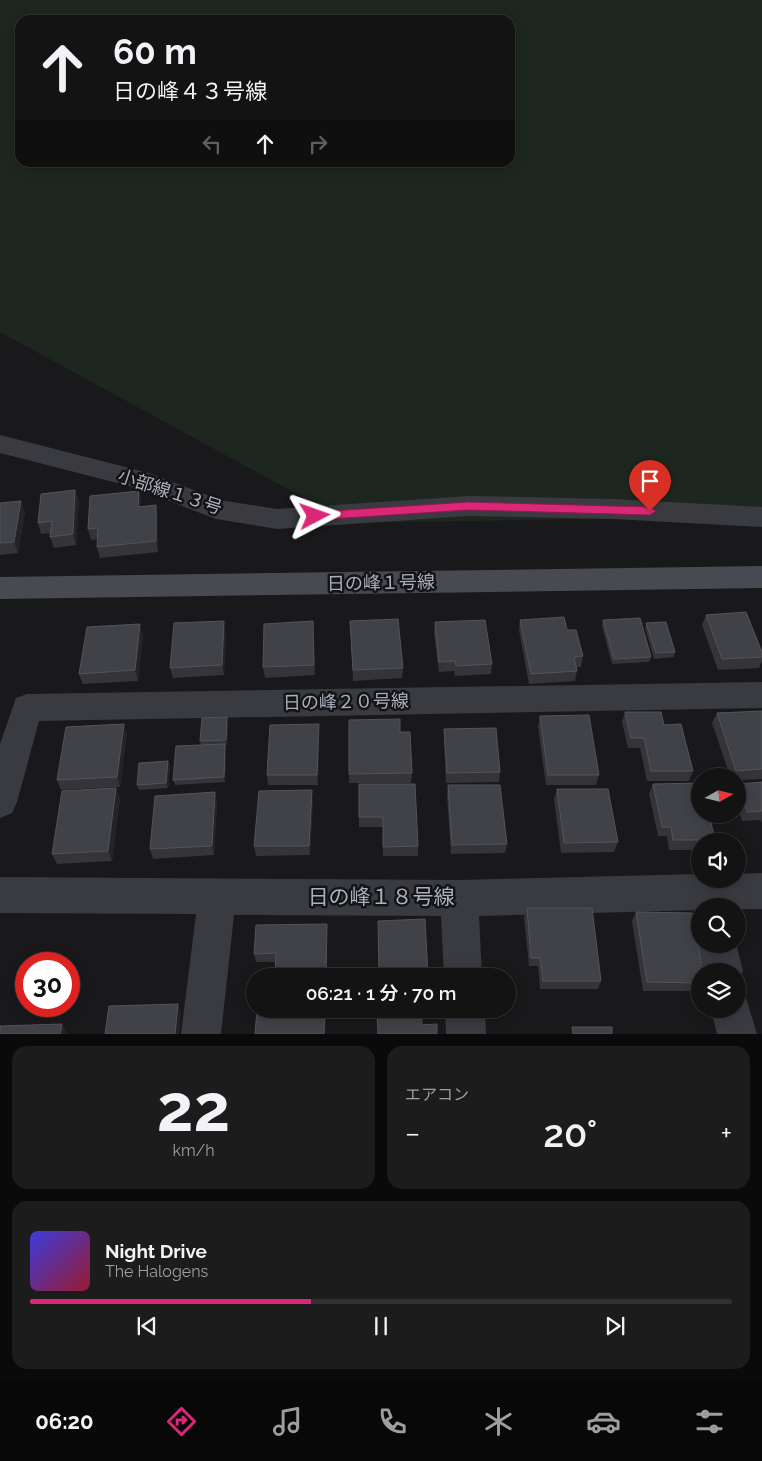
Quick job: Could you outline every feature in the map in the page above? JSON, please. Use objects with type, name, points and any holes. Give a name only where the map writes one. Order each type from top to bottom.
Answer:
[{"type":"street","name":"小部線１３号","points":[[0,444],[140,480],[216,510],[277,519],[468,506],[613,509],[762,517]]},
{"type":"street","name":"日の峰１号線","points":[[0,588],[762,577]]},
{"type":"street","name":"日の峰２０号線","points":[[0,802],[27,708],[762,694]]},
{"type":"street","name":"日の峰１８号線","points":[[714,898],[762,891]]},
{"type":"street","name":"日の峰１８号線","points":[[0,895],[691,899]]},
{"type":"street","points":[[201,1034],[217,896]]},
{"type":"street","points":[[460,898],[463,968]]},
{"type":"street","points":[[465,1018],[466,1034]]},
{"type":"street","points":[[734,1018],[737,1034]]},
{"type":"shaded area","points":[[0,0],[762,0],[762,516],[350,523],[0,332]]},
{"type":"building","points":[[75,490],[73,534],[50,537],[52,521],[38,523],[41,494]]},
{"type":"building","points":[[139,491],[138,507],[156,505],[156,541],[97,547],[98,528],[88,529],[90,496]]},
{"type":"building","points":[[21,501],[14,542],[0,543],[0,503]]},
{"type":"building","points":[[746,612],[762,652],[762,657],[722,659],[706,615]]},
{"type":"building","points":[[564,617],[567,630],[576,630],[583,656],[574,657],[577,671],[531,674],[520,620]]},
{"type":"building","points":[[640,618],[651,657],[614,659],[603,620]]},
{"type":"building","points":[[398,619],[403,668],[353,670],[350,621]]},
{"type":"building","points":[[485,620],[492,664],[456,666],[455,661],[439,662],[435,622]]},
{"type":"building","points":[[224,621],[222,665],[170,668],[174,623]]},
{"type":"building","points":[[313,621],[314,665],[263,667],[264,624]]},
{"type":"building","points":[[666,622],[675,652],[656,653],[646,623]]},
{"type":"building","points":[[140,624],[135,670],[79,674],[87,627]]},
{"type":"building","points":[[762,711],[762,769],[746,770],[746,768],[735,768],[717,713]]},
{"type":"building","points":[[625,712],[661,712],[664,725],[681,724],[692,768],[691,771],[651,771],[644,738],[631,738]]},
{"type":"building","points":[[589,715],[599,775],[548,775],[540,716]]},
{"type":"building","points":[[227,717],[226,740],[200,741],[202,718]]},
{"type":"building","points":[[400,719],[400,732],[410,732],[412,773],[349,774],[349,720]]},
{"type":"building","points":[[124,724],[117,777],[57,780],[66,727]]},
{"type":"building","points":[[319,724],[317,775],[267,775],[270,725]]},
{"type":"building","points":[[496,728],[500,772],[447,773],[444,729]]},
{"type":"building","points":[[225,744],[224,777],[173,780],[176,746]]},
{"type":"building","points":[[168,761],[166,783],[137,785],[139,763]]},
{"type":"building","points":[[762,782],[762,811],[747,812],[746,783]]},
{"type":"building","points":[[691,783],[691,823],[711,823],[713,833],[691,833],[691,840],[673,840],[671,827],[662,827],[653,784]]},
{"type":"building","points":[[359,784],[415,784],[418,846],[383,847],[383,817],[359,817]]},
{"type":"building","points":[[448,785],[500,785],[507,844],[452,845]]},
{"type":"building","points":[[116,788],[108,851],[52,854],[62,791]]},
{"type":"building","points":[[557,789],[608,789],[618,842],[564,843]]},
{"type":"building","points":[[312,790],[309,846],[254,846],[259,791]]},
{"type":"building","points":[[215,792],[212,846],[150,849],[155,796]]},
{"type":"building","points":[[527,908],[592,908],[601,981],[543,981],[540,958],[531,958]]},
{"type":"building","points":[[636,912],[691,913],[691,953],[700,953],[701,963],[691,963],[691,983],[647,982]]},
{"type":"building","points":[[425,919],[428,968],[379,968],[378,921]]},
{"type":"building","points":[[327,924],[326,968],[275,968],[276,953],[254,954],[256,925]]},
{"type":"building","points":[[178,1004],[175,1034],[105,1034],[109,1006]]},
{"type":"building","points":[[256,1018],[325,1018],[324,1034],[255,1034]]},
{"type":"building","points":[[377,1018],[422,1018],[422,1025],[437,1024],[437,1034],[378,1034]]},
{"type":"building","points":[[62,1024],[60,1034],[0,1034],[0,1026]]},
{"type":"building","points":[[572,1027],[612,1027],[612,1034],[573,1034]]},
{"type":"route","points":[[315,516],[468,506],[650,511]]}]
